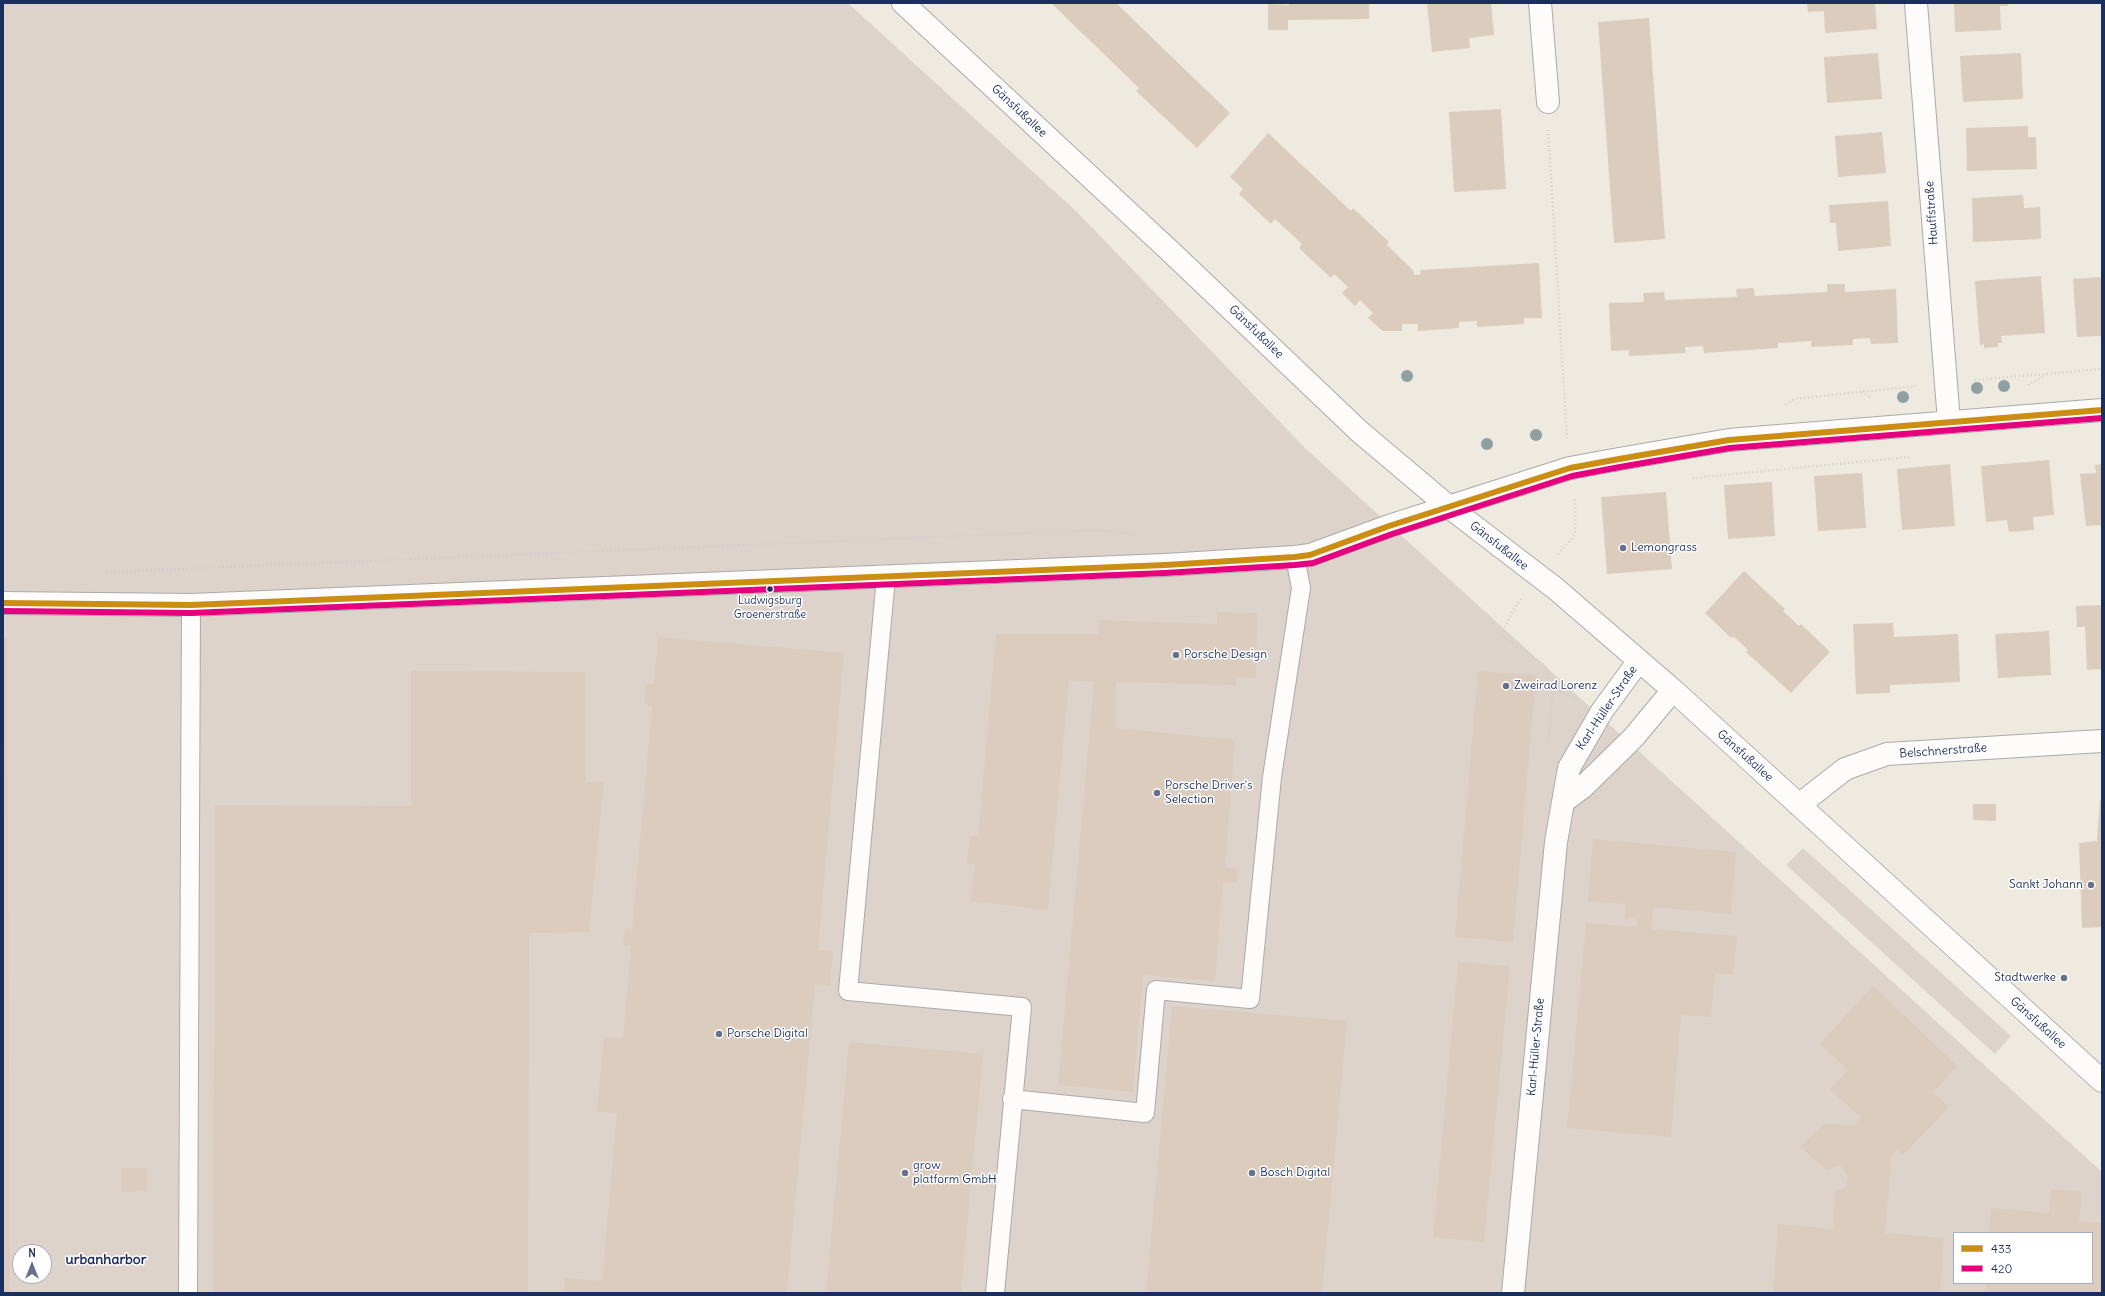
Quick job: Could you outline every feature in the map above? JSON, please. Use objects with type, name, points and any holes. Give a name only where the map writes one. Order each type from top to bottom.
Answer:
[{"type":"street","name":"Gänsfußallee","points":[[903,3],[1171,252],[1360,432],[1449,507],[1538,576],[1673,690],[2102,1081]]},
{"type":"street","points":[[1540,3],[1548,102]]},
{"type":"street","name":"Hauffstraße","points":[[1916,3],[1949,422]]},
{"type":"street","points":[[3,603],[191,605],[886,578],[1165,565],[1295,557],[1331,548],[1449,507],[1570,468],[1729,440],[2102,410]]},
{"type":"street","name":"Karl-Hüller-Straße","points":[[1513,1293],[1556,842],[1569,768],[1602,711],[1638,662]]},
{"type":"street","points":[[1564,801],[1583,787],[1634,737],[1673,690]]},
{"type":"street","name":"Belschnerstraße","points":[[1799,805],[1845,769],[1887,754],[2102,741]]},
{"type":"lane","points":[[1012,1099],[1145,1113],[1156,990],[1250,999],[1272,777],[1301,588],[1295,557]]},
{"type":"lane","points":[[886,578],[848,991],[1022,1007],[1012,1099],[995,1293]]},
{"type":"lane","points":[[188,1293],[191,605]]},
{"type":"path","points":[[1547,749],[1553,688],[1545,665],[1501,635],[1512,612],[1538,576],[1575,535],[1576,501],[1570,468],[1566,429],[1548,102]]},
{"type":"path","points":[[2048,373],[2102,369]]},
{"type":"path","points":[[1794,400],[1861,391]]},
{"type":"path","points":[[106,572],[1100,530],[1141,535]]},
{"type":"shaded area","points":[[3,3],[848,3],[1077,212],[1305,448],[2102,1172],[2102,1293],[3,1293]]},
{"type":"shaded area","points":[[1803,848],[2011,1036],[1995,1054],[1786,865]]},
{"type":"building","points":[[1051,3],[1116,3],[1230,113],[1197,148],[1136,91],[1139,88]]},
{"type":"building","points":[[1289,3],[1369,3],[1369,19],[1288,20],[1288,30],[1268,30],[1268,4],[1289,5]]},
{"type":"building","points":[[1427,3],[1491,3],[1494,35],[1469,38],[1470,48],[1432,52]]},
{"type":"building","points":[[1807,3],[1875,3],[1877,29],[1825,33],[1824,11],[1808,12]]},
{"type":"building","points":[[1954,3],[2008,3],[2008,6],[2000,6],[2001,30],[1955,32]]},
{"type":"building","points":[[1649,18],[1665,239],[1614,243],[1598,22]]},
{"type":"building","points":[[1878,53],[1882,99],[1827,103],[1824,57]]},
{"type":"building","points":[[2021,53],[2023,99],[1963,102],[1960,56]]},
{"type":"building","points":[[1501,109],[1506,189],[1454,192],[1449,112]]},
{"type":"building","points":[[2028,126],[2028,137],[2036,137],[2037,169],[1967,171],[1966,128]]},
{"type":"building","points":[[1882,132],[1886,173],[1838,177],[1835,136]]},
{"type":"building","points":[[1268,133],[1351,211],[1353,208],[1389,242],[1387,245],[1413,270],[1414,275],[1421,274],[1420,270],[1539,263],[1542,318],[1524,318],[1524,324],[1477,327],[1477,321],[1459,322],[1459,328],[1418,331],[1418,324],[1402,324],[1402,331],[1383,331],[1368,318],[1373,313],[1360,300],[1355,306],[1342,293],[1348,287],[1334,274],[1331,278],[1299,248],[1302,244],[1275,219],[1271,224],[1239,194],[1243,189],[1230,177]]},
{"type":"building","points":[[2023,195],[2024,208],[2040,207],[2041,239],[1973,242],[1972,198]]},
{"type":"building","points":[[1888,201],[1891,246],[1838,251],[1836,223],[1830,223],[1829,205]]},
{"type":"building","points":[[2041,276],[2045,333],[2001,336],[2002,343],[1998,343],[1998,347],[1984,348],[1984,344],[1980,345],[1975,281]]},
{"type":"building","points":[[2102,277],[2101,336],[2077,337],[2073,279]]},
{"type":"building","points":[[1827,284],[1845,284],[1845,292],[1896,289],[1898,343],[1871,344],[1870,338],[1853,339],[1853,345],[1811,347],[1811,341],[1778,343],[1778,348],[1704,353],[1703,346],[1685,347],[1686,353],[1629,356],[1629,350],[1611,351],[1609,303],[1644,302],[1643,293],[1664,292],[1665,300],[1737,297],[1736,289],[1754,288],[1755,296],[1827,292]]},
{"type":"building","points":[[2049,460],[2054,515],[2033,517],[2034,530],[2009,532],[2007,520],[1986,522],[1981,466]]},
{"type":"building","points":[[1950,464],[1955,526],[1902,530],[1897,469]]},
{"type":"building","points":[[2102,464],[2102,525],[2086,526],[2080,474],[2096,473],[2095,465]]},
{"type":"building","points":[[1862,473],[1866,528],[1818,531],[1814,476]]},
{"type":"building","points":[[1772,482],[1775,536],[1728,539],[1724,485]]},
{"type":"building","points":[[1666,492],[1672,569],[1607,574],[1601,497]]},
{"type":"building","points":[[1744,571],[1785,609],[1783,611],[1799,626],[1801,624],[1830,652],[1791,693],[1746,652],[1748,650],[1733,636],[1731,638],[1705,613]]},
{"type":"building","points":[[2102,605],[2102,669],[2087,670],[2085,627],[2077,627],[2076,606]]},
{"type":"building","points":[[1217,612],[1257,613],[1256,678],[1236,677],[1236,685],[1116,682],[1116,728],[1235,740],[1225,867],[1238,868],[1237,883],[1223,882],[1215,981],[1143,975],[1133,1092],[1058,1085],[1094,682],[1069,680],[1048,910],[970,901],[975,864],[967,864],[970,835],[978,836],[996,634],[1098,634],[1100,620],[1217,624]]},
{"type":"building","points":[[1893,623],[1894,637],[1958,634],[1960,682],[1890,685],[1890,693],[1856,694],[1853,624]]},
{"type":"building","points":[[2049,631],[2051,675],[1998,678],[1995,634]]},
{"type":"building","points":[[658,637],[844,653],[818,950],[833,951],[830,986],[815,984],[787,1293],[564,1293],[565,1278],[602,1281],[617,1113],[597,1111],[604,1037],[623,1038],[631,946],[623,946],[625,928],[632,929],[652,706],[644,704],[646,684],[654,684]]},
{"type":"building","points":[[3,638],[7,638],[10,1293],[3,1293]]},
{"type":"building","points":[[411,671],[586,672],[586,782],[604,782],[589,932],[529,933],[528,1293],[213,1293],[215,805],[411,806]]},
{"type":"building","points":[[1478,671],[1536,675],[1513,942],[1455,937]]},
{"type":"building","name":"Sankt Johann","points":[[2100,800],[2102,800],[2102,927],[2082,928],[2079,843],[2097,841]]},
{"type":"building","points":[[1973,804],[1996,804],[1996,821],[1973,820]]},
{"type":"building","points":[[1593,839],[1736,852],[1731,914],[1653,907],[1652,929],[1737,936],[1733,975],[1715,973],[1711,1017],[1681,1015],[1671,1137],[1567,1128],[1586,923],[1637,927],[1637,918],[1625,918],[1626,904],[1588,901]]},
{"type":"building","points":[[1458,962],[1510,966],[1484,1242],[1433,1237]]},
{"type":"building","points":[[1873,986],[1957,1066],[1933,1093],[1949,1107],[1903,1155],[1897,1150],[1892,1155],[1885,1233],[1944,1238],[1940,1293],[1773,1293],[1778,1224],[1833,1229],[1835,1192],[1846,1187],[1848,1176],[1840,1165],[1827,1170],[1800,1147],[1824,1124],[1854,1125],[1861,1117],[1830,1090],[1848,1070],[1820,1044]]},
{"type":"building","points":[[1172,1006],[1347,1021],[1322,1293],[1146,1293]]},
{"type":"building","name":"grow platform GmbH","points":[[849,1042],[983,1054],[961,1293],[826,1293]]},
{"type":"building","points":[[122,1168],[146,1168],[147,1191],[122,1192]]},
{"type":"building","points":[[2051,1189],[2082,1192],[2079,1221],[2102,1223],[2102,1293],[1985,1293],[1985,1284],[2093,1284],[2093,1232],[1989,1232],[1991,1208],[2049,1213]]},
{"type":"transit line","name":"433","points":[[3,603],[191,605],[1165,565],[1295,557],[1310,555],[1389,526],[1570,468],[1619,459],[1729,440],[2102,410]]},
{"type":"transit line","name":"420","points":[[3,611],[191,613],[1165,573],[1295,565],[1313,563],[1392,534],[1572,476],[1620,467],[1730,448],[2102,418]]},
{"type":"place","name":"Lemongrass","points":[[1623,548]]},
{"type":"place","name":"Ludwigsburg Groenerstraße","points":[[770,589]]},
{"type":"place","name":"Porsche Design","points":[[1176,655]]},
{"type":"place","name":"Zweirad Lorenz","points":[[1506,686]]},
{"type":"place","name":"Porsche Driver's Selection","points":[[1157,793]]},
{"type":"place","name":"Sankt Johann","points":[[2091,885]]},
{"type":"place","name":"Stadtwerke","points":[[2064,978]]},
{"type":"place","name":"Porsche Digital","points":[[719,1034]]},
{"type":"place","name":"grow platform GmbH","points":[[905,1173]]},
{"type":"place","name":"Bosch Digital","points":[[1252,1173]]},
{"type":"district","name":"urbanharbor","points":[[106,1260]]}]
